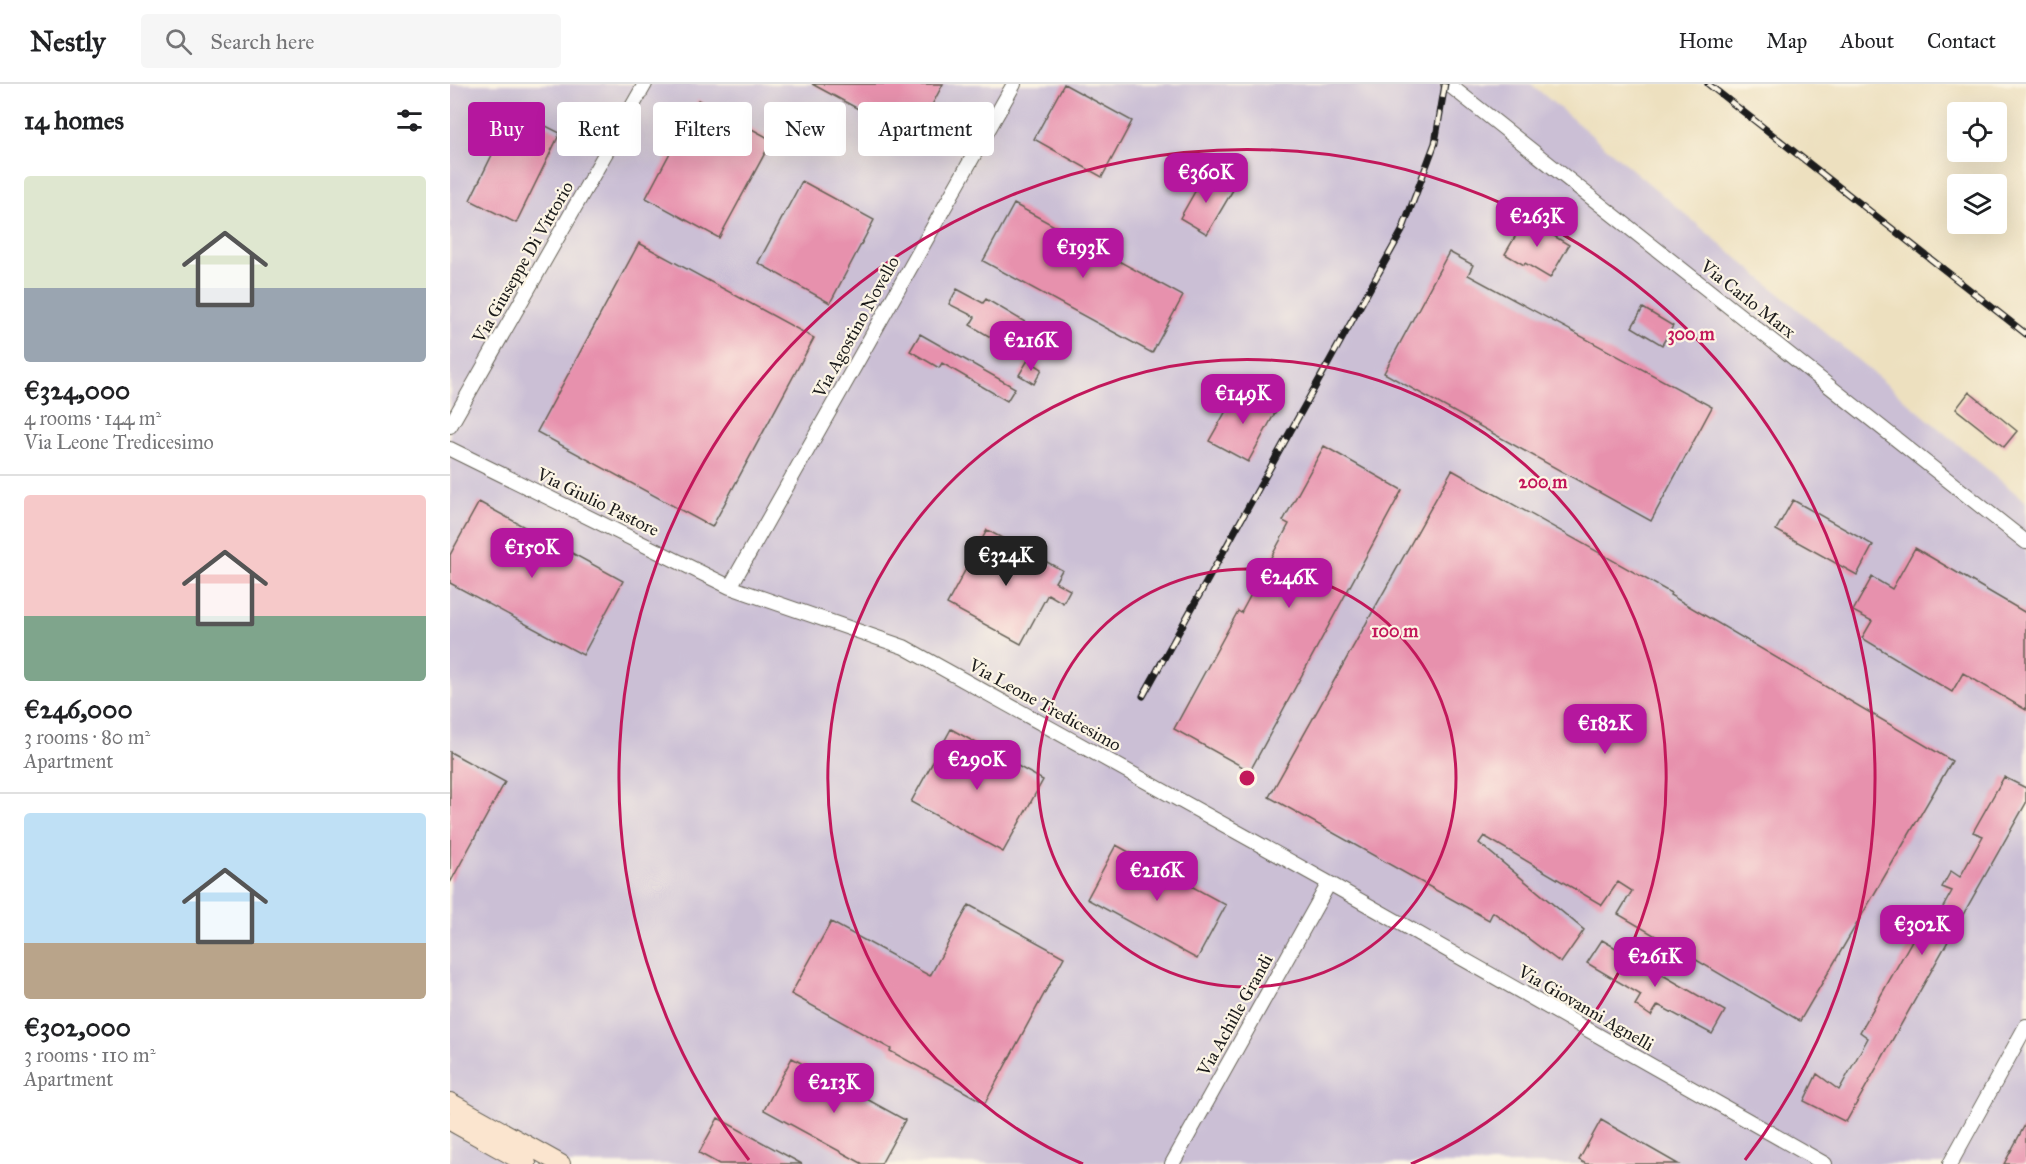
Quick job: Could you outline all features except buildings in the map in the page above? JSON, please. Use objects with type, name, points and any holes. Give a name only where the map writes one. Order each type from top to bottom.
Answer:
[{"type":"main road","points":[[450,1102],[561,1164]]},
{"type":"main road","points":[[450,1121],[527,1164]]},
{"type":"street","name":"Via Giuseppe Di Vittorio","points":[[450,426],[645,84]]},
{"type":"street","name":"Via Agostino Novello","points":[[730,587],[1014,84]]},
{"type":"street","name":"Via Carlo Marx","points":[[1448,84],[2026,542]]},
{"type":"street","name":"Via Giulio Pastore","points":[[450,449],[730,587]]},
{"type":"street","name":"Via Leone Tredicesimo","points":[[730,587],[904,647],[1329,884]]},
{"type":"street","name":"Via Achille Grandi","points":[[1173,1164],[1329,884]]},
{"type":"street","name":"Via Giovanni Agnelli","points":[[1329,884],[1824,1164]]},
{"type":"street","points":[[1950,1164],[2026,1026]]},
{"type":"shaded area","points":[[450,84],[1531,84],[2026,502],[2026,1164],[450,1164]]},
{"type":"railway","points":[[1143,696],[1402,231],[1435,143],[1445,84]]},
{"type":"railway","points":[[1708,84],[2026,334]]}]
